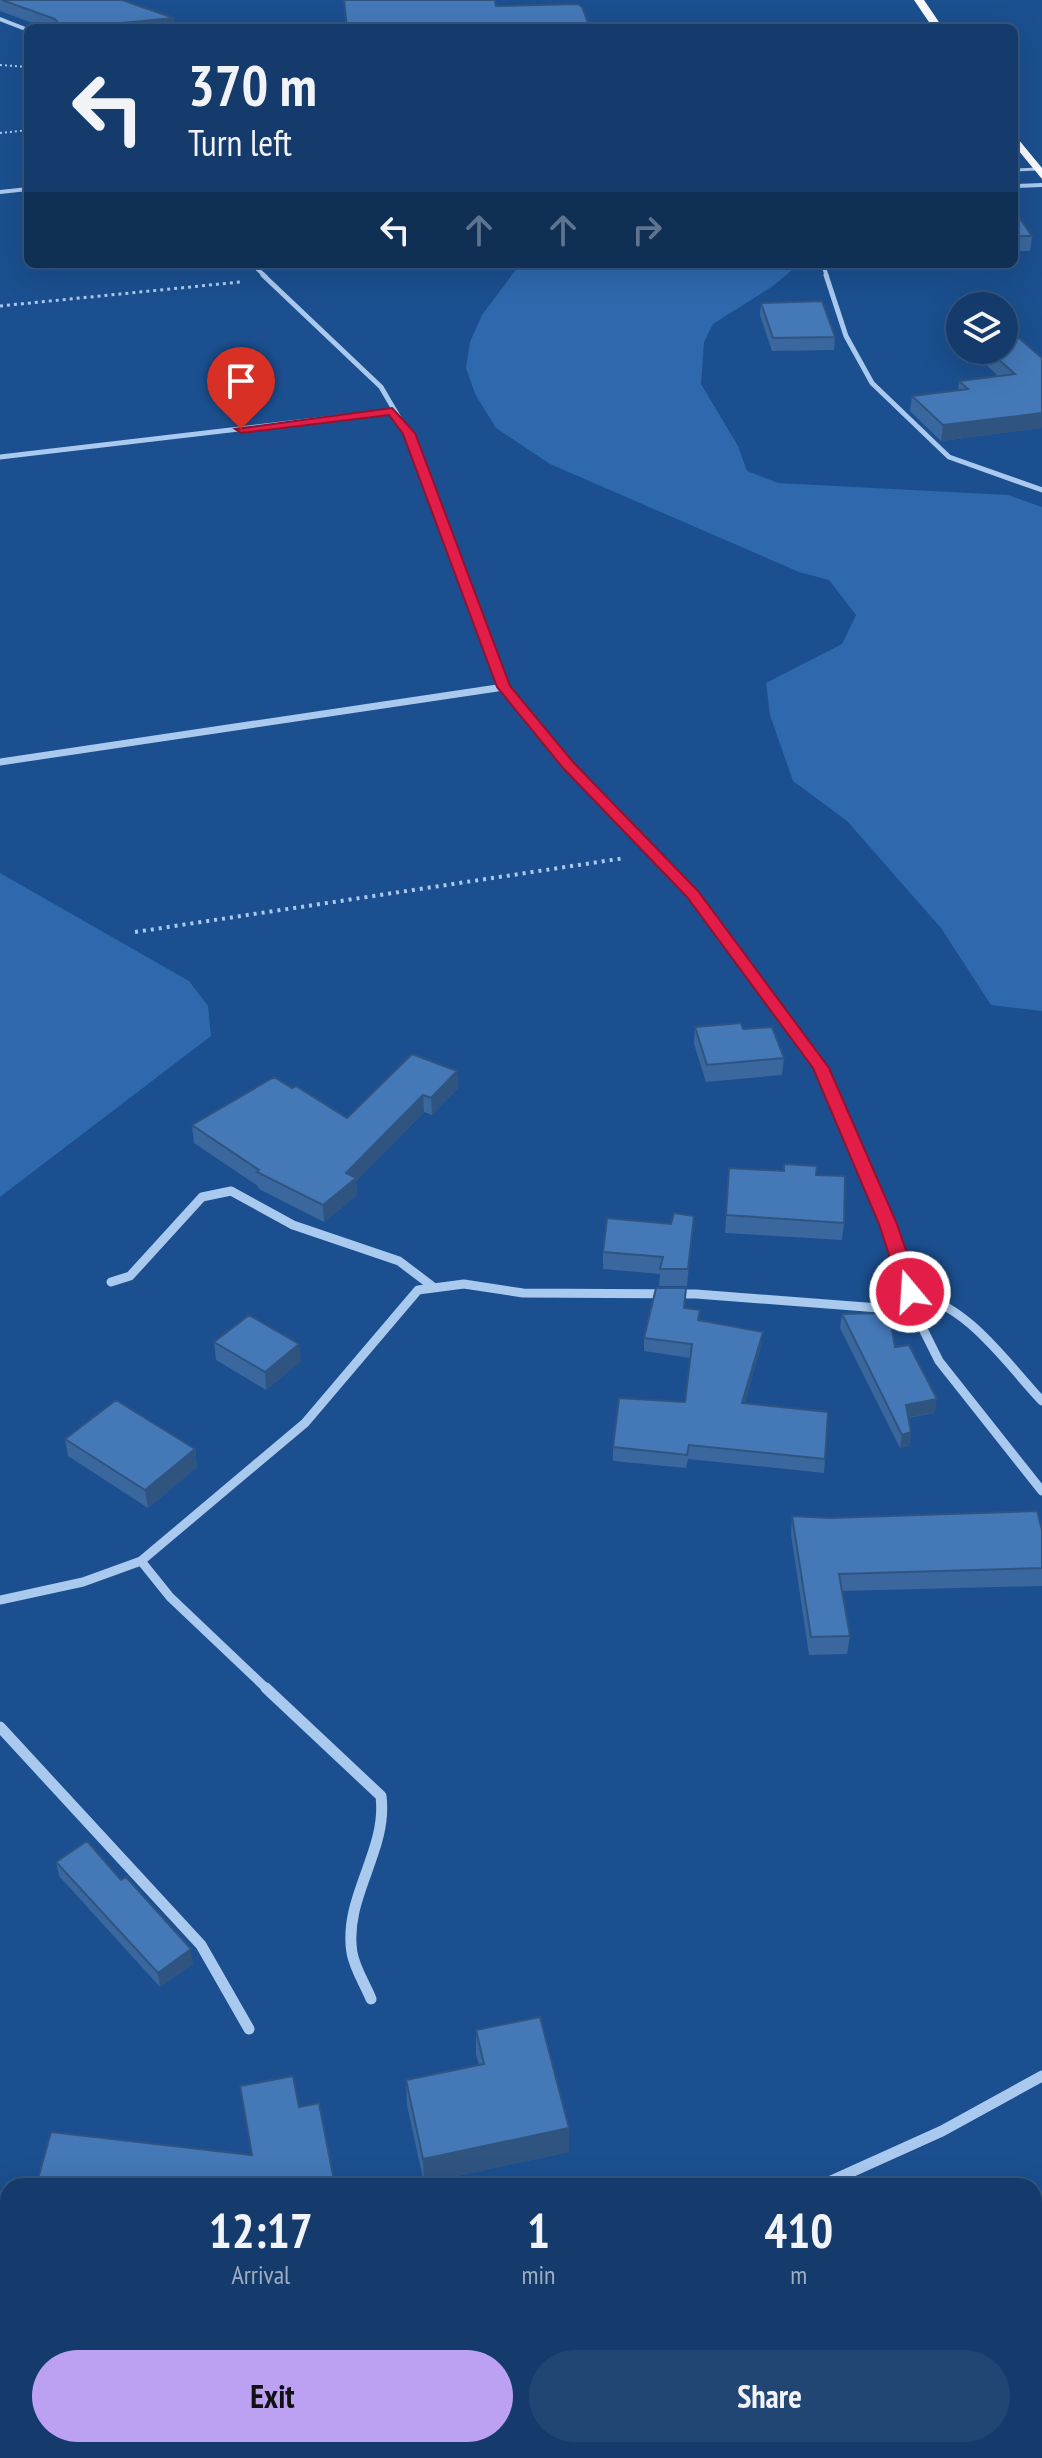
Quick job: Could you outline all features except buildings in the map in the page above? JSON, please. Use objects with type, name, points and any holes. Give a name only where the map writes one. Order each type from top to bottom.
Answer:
[{"type":"highway","points":[[919,0],[935,24]]},
{"type":"highway","points":[[1018,143],[1039,172]]},
{"type":"street","points":[[0,19],[24,28]]},
{"type":"street","points":[[1018,186],[1042,185]]},
{"type":"street","points":[[0,192],[24,189]]},
{"type":"street","points":[[257,268],[381,387],[391,402],[392,411],[416,447],[504,687],[568,765],[720,928],[821,1068],[888,1224],[910,1292],[939,1361],[1042,1491]]},
{"type":"street","points":[[824,268],[846,336],[872,383],[949,457],[1042,490]]},
{"type":"street","points":[[0,457],[392,411]]},
{"type":"street","points":[[0,762],[504,687]]},
{"type":"street","points":[[111,1282],[130,1276],[202,1197],[231,1191],[244,1195],[293,1225],[399,1261],[432,1286]]},
{"type":"street","points":[[0,1600],[96,1578],[141,1561],[305,1423],[418,1290],[464,1284],[523,1293],[696,1294],[918,1311]]},
{"type":"street","points":[[910,1292],[940,1299],[986,1338],[1042,1401]]},
{"type":"street","points":[[141,1561],[170,1597],[381,1796],[386,1813],[358,1889],[351,1921],[352,1953],[371,1999]]},
{"type":"street","points":[[0,1727],[201,1945],[249,2029]]},
{"type":"street","points":[[838,2178],[942,2131],[1042,2076]]},
{"type":"lane","points":[[1018,170],[1039,172]]},
{"type":"path","points":[[0,65],[24,67]]},
{"type":"path","points":[[0,133],[24,130]]},
{"type":"path","points":[[0,306],[269,279]]},
{"type":"path","points":[[135,932],[653,854]]},
{"type":"shaded area","points":[[517,268],[794,268],[773,286],[713,324],[704,342],[701,384],[738,446],[747,471],[778,483],[1008,495],[1042,507],[1042,1011],[991,1005],[941,928],[847,821],[793,781],[770,715],[766,683],[842,644],[856,615],[829,580],[799,572],[550,464],[496,428],[475,394],[466,368],[470,342],[482,315]]},
{"type":"shaded area","points":[[0,873],[189,981],[208,1006],[211,1036],[0,1197]]},
{"type":"route","points":[[241,429],[392,411],[416,447],[504,687],[568,765],[692,894],[752,970],[821,1068],[837,1112],[888,1224],[910,1292]]}]
